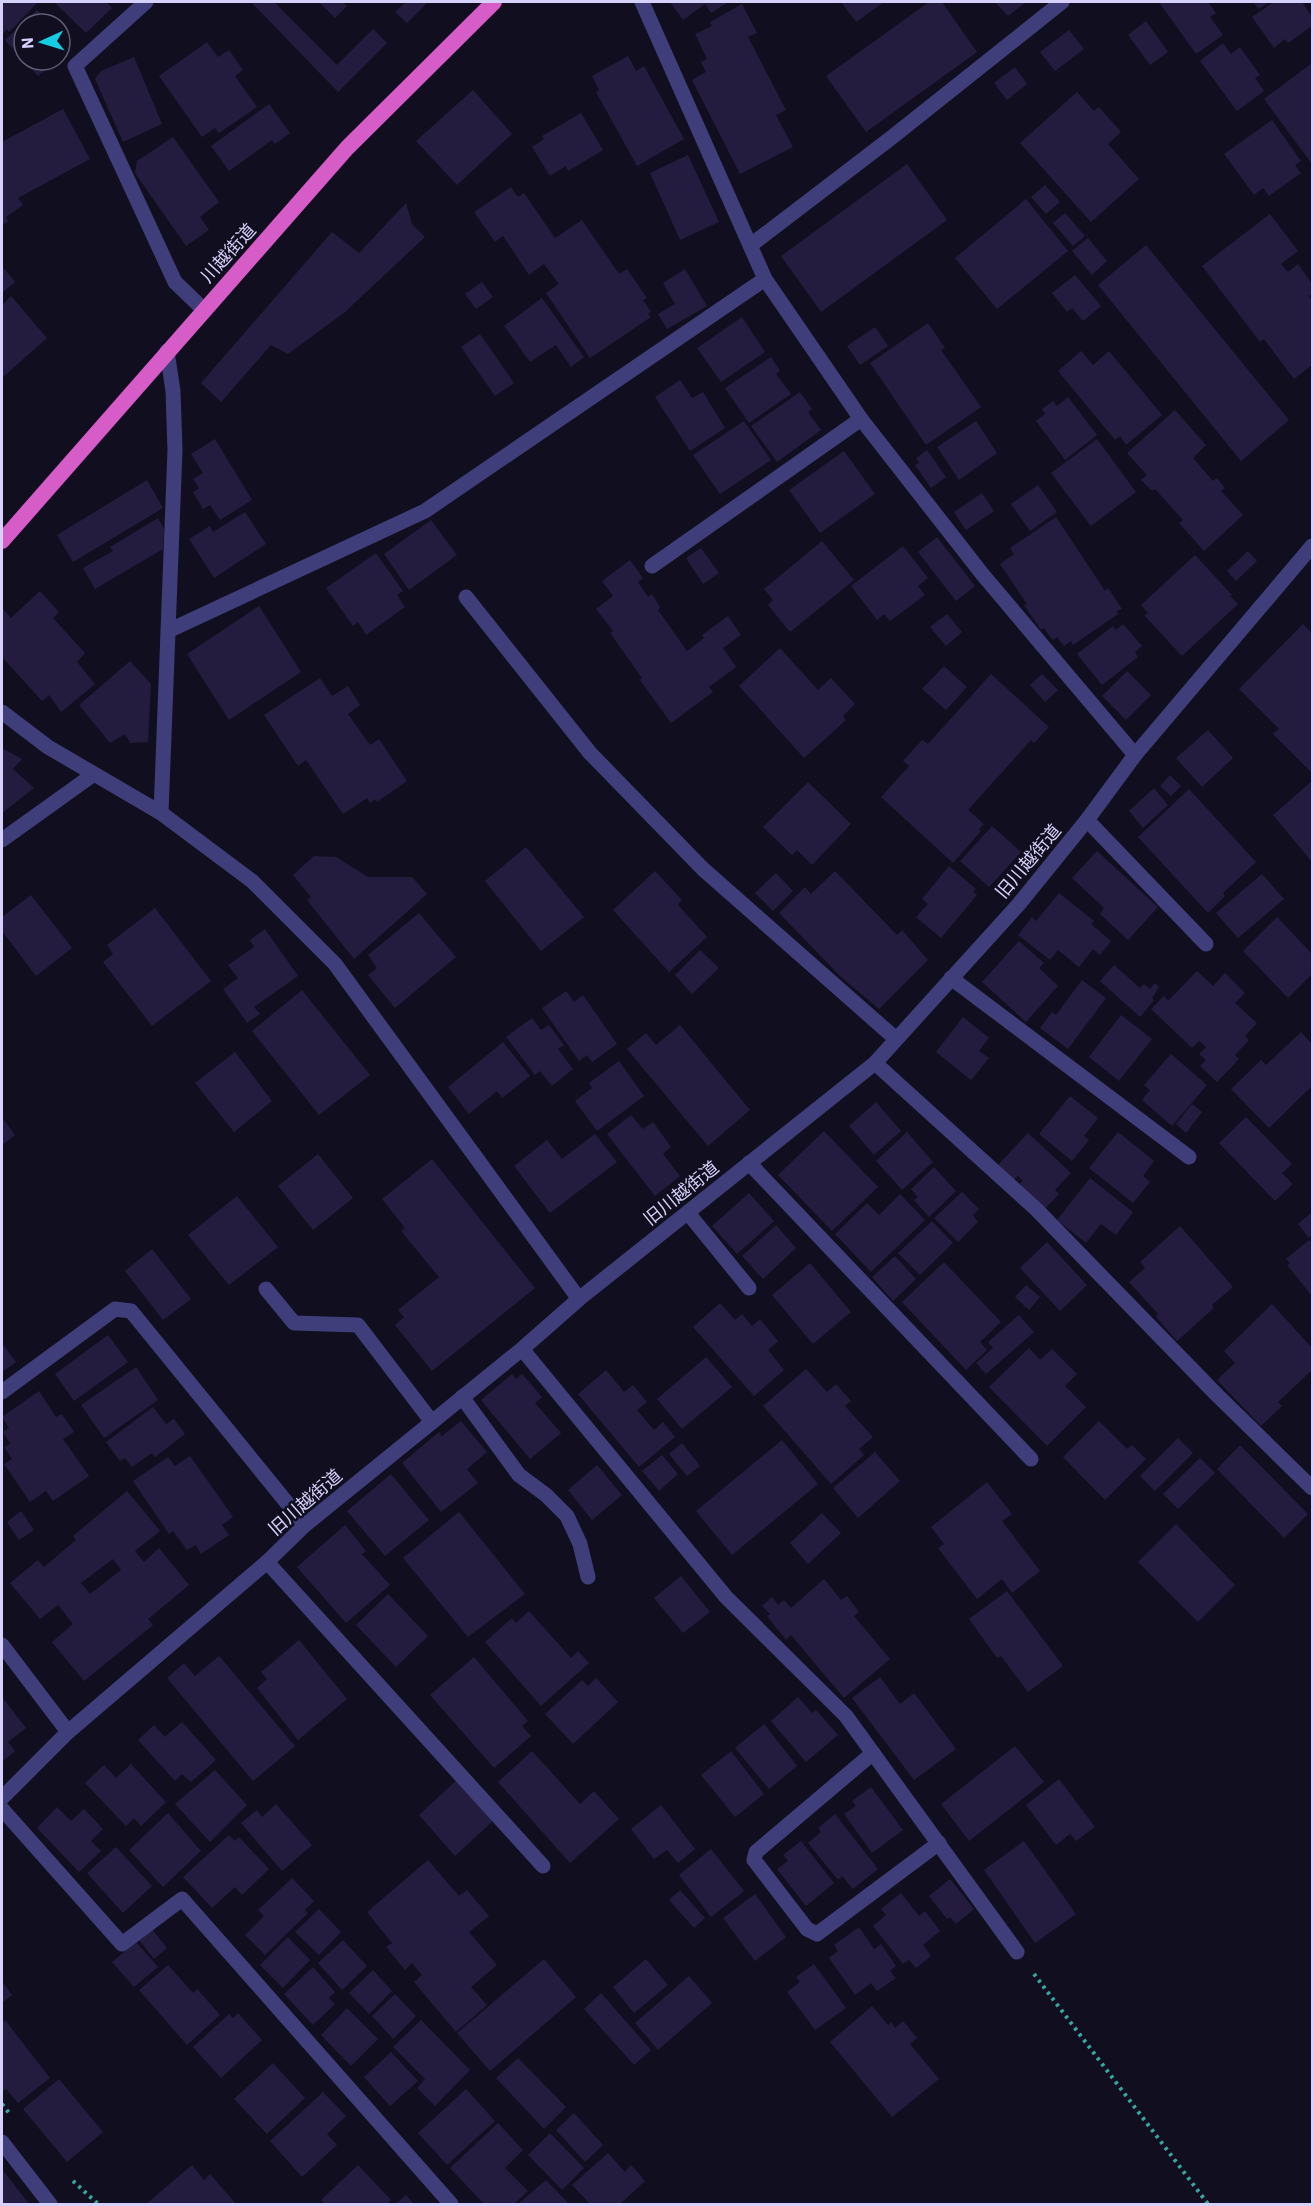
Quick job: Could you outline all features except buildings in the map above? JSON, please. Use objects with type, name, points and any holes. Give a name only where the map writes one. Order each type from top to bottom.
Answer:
[{"type":"highway","name":"川越街道","points":[[2,541],[203,309],[347,148],[494,2]]},
{"type":"street","points":[[146,2],[75,66],[175,282],[203,309]]},
{"type":"street","points":[[642,2],[765,279],[861,419],[983,574],[1135,755]]},
{"type":"street","points":[[751,245],[891,138],[1062,2]]},
{"type":"street","points":[[168,631],[425,511],[765,279]]},
{"type":"street","points":[[161,813],[175,450],[167,351]]},
{"type":"street","points":[[652,566],[861,419]]},
{"type":"street","name":"旧川越街道","points":[[2,1798],[68,1732],[267,1562],[305,1525],[522,1349],[579,1299],[875,1063],[1019,904],[1087,820],[1135,755],[1312,546]]},
{"type":"street","points":[[466,597],[590,753],[703,870],[896,1039]]},
{"type":"street","points":[[2,712],[48,747],[161,813],[252,881],[335,964],[579,1299]]},
{"type":"street","points":[[2,840],[94,774]]},
{"type":"street","points":[[1087,820],[1206,944]]},
{"type":"street","points":[[951,978],[1190,1157]]},
{"type":"street","points":[[875,1063],[1036,1209],[1217,1395],[1312,1488]]},
{"type":"street","points":[[749,1163],[1031,1459]]},
{"type":"street","points":[[688,1213],[749,1288]]},
{"type":"street","points":[[266,1289],[294,1323],[358,1325],[432,1422]]},
{"type":"street","points":[[2,1392],[115,1309],[131,1311],[305,1525]]},
{"type":"street","points":[[522,1349],[726,1597],[846,1716],[1017,1952]]},
{"type":"street","points":[[462,1397],[519,1475],[546,1495],[567,1516],[580,1544],[588,1577]]},
{"type":"street","points":[[267,1562],[543,1866]]},
{"type":"street","points":[[2,1645],[68,1732]]},
{"type":"street","points":[[873,1753],[756,1852],[754,1860],[807,1929],[817,1934],[939,1843]]},
{"type":"street","points":[[2,1809],[122,1944],[182,1899],[451,2205]]},
{"type":"street","points":[[2,2142],[50,2205]]},
{"type":"path","points":[[1017,1952],[1208,2205]]}]
